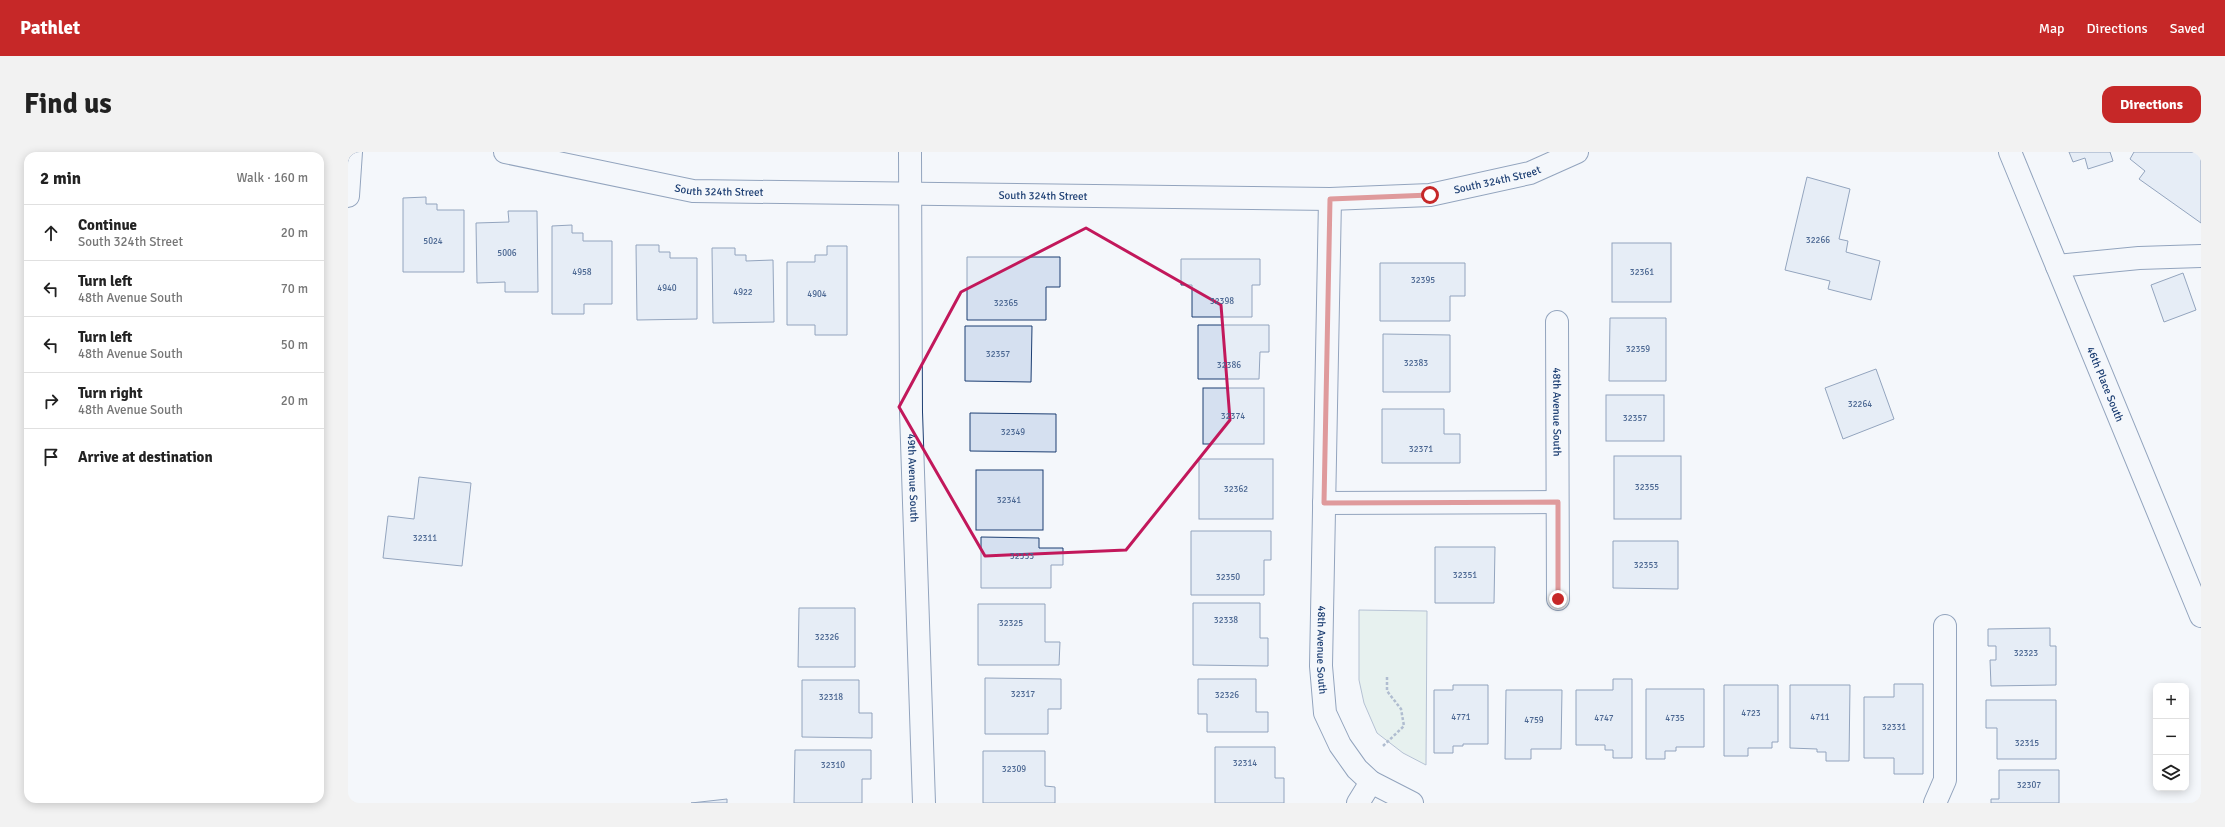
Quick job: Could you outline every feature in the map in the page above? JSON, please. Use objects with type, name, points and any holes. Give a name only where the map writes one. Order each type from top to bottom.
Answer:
[{"type":"street","points":[[348,196],[351,152]]},
{"type":"street","name":"South 324th Street","points":[[505,152],[694,192],[1330,199],[1430,195],[1530,173],[1577,152]]},
{"type":"street","name":"49th Avenue South","points":[[910,152],[912,412],[924,803]]},
{"type":"street","name":"46th Place South","points":[[2010,152],[2201,616]]},
{"type":"street","name":"48th Avenue South","points":[[1330,199],[1321,666],[1325,713],[1340,745],[1357,769],[1371,782],[1412,803]]},
{"type":"street","points":[[2057,266],[2139,258],[2201,256]]},
{"type":"street","name":"48th Avenue South","points":[[1557,322],[1558,599]]},
{"type":"street","points":[[1324,503],[1558,502]]},
{"type":"street","points":[[1936,803],[1945,780],[1945,626]]},
{"type":"street","points":[[1358,803],[1371,782]]},
{"type":"path","points":[[1383,746],[1404,726],[1401,709],[1387,691],[1387,675]]},
{"type":"highlighted area","points":[[1086,228],[1221,305],[1230,420],[1126,550],[985,556],[899,407],[961,292]]},
{"type":"shaded area","points":[[1359,610],[1427,611],[1426,765],[1403,753],[1377,733],[1364,703],[1359,680]]},
{"type":"building","points":[[2069,152],[2110,152],[2113,161],[2088,169],[2085,158],[2073,162]]},
{"type":"building","points":[[2134,152],[2201,152],[2201,223],[2139,179],[2145,171],[2130,159]]},
{"type":"building","points":[[1807,177],[1850,189],[1839,239],[1848,241],[1846,252],[1880,261],[1871,300],[1828,289],[1830,281],[1785,270]]},
{"type":"building","points":[[426,197],[426,204],[437,204],[437,210],[464,210],[464,272],[403,272],[403,198]]},
{"type":"building","points":[[508,211],[537,211],[538,292],[505,292],[505,282],[477,283],[476,223],[509,222]]},
{"type":"building","points":[[572,225],[572,233],[583,233],[583,241],[612,241],[612,304],[584,304],[584,314],[552,314],[552,226]]},
{"type":"building","points":[[1612,243],[1671,243],[1671,302],[1612,302]]},
{"type":"building","points":[[636,245],[659,245],[659,252],[670,252],[670,258],[697,258],[697,319],[637,320]]},
{"type":"building","points":[[827,246],[847,246],[847,335],[815,335],[815,325],[787,325],[787,262],[815,262],[815,255],[827,255]]},
{"type":"building","points":[[712,248],[735,248],[735,255],[746,255],[746,261],[773,260],[774,322],[713,323]]},
{"type":"building","points":[[967,257],[1060,257],[1060,287],[1046,287],[1046,320],[967,320]]},
{"type":"building","points":[[1181,259],[1260,259],[1260,285],[1252,285],[1252,317],[1192,317],[1192,285],[1181,285]]},
{"type":"building","points":[[1380,263],[1465,263],[1465,296],[1450,296],[1450,321],[1380,321]]},
{"type":"building","points":[[2183,273],[2196,310],[2164,322],[2151,285]]},
{"type":"building","points":[[1610,318],[1666,318],[1666,381],[1609,381]]},
{"type":"building","points":[[1198,325],[1269,325],[1269,352],[1260,352],[1259,379],[1198,379]]},
{"type":"building","points":[[965,326],[1032,326],[1031,382],[965,381]]},
{"type":"building","points":[[1383,334],[1450,335],[1450,392],[1383,392]]},
{"type":"building","points":[[1876,369],[1894,419],[1843,439],[1825,388]]},
{"type":"building","points":[[1203,388],[1264,388],[1264,444],[1203,444]]},
{"type":"building","points":[[1606,395],[1664,395],[1664,441],[1606,441]]},
{"type":"building","points":[[1382,409],[1444,409],[1444,434],[1460,434],[1460,463],[1382,463]]},
{"type":"building","points":[[970,413],[1056,414],[1056,452],[970,451]]},
{"type":"building","points":[[1614,456],[1681,456],[1681,519],[1614,519]]},
{"type":"building","points":[[1199,459],[1273,459],[1273,519],[1199,519]]},
{"type":"building","points":[[976,470],[1043,470],[1043,530],[976,530]]},
{"type":"building","points":[[419,477],[471,483],[462,566],[383,558],[388,516],[414,519]]},
{"type":"building","points":[[1191,531],[1271,531],[1271,560],[1264,560],[1264,595],[1191,595]]},
{"type":"building","points":[[981,537],[1039,538],[1039,548],[1063,548],[1063,565],[1051,565],[1051,588],[981,588]]},
{"type":"building","points":[[1613,541],[1678,541],[1678,589],[1613,588]]},
{"type":"building","points":[[1435,547],[1495,547],[1494,603],[1435,603]]},
{"type":"building","points":[[1193,603],[1260,603],[1260,638],[1268,638],[1268,666],[1193,665]]},
{"type":"building","points":[[978,604],[1045,604],[1045,642],[1060,642],[1059,665],[978,665]]},
{"type":"building","points":[[799,608],[855,608],[855,667],[798,667]]},
{"type":"building","points":[[2050,628],[2050,646],[2056,646],[2056,685],[1991,686],[1990,660],[1996,660],[1996,646],[1988,646],[1988,629]]},
{"type":"building","points":[[985,678],[1061,679],[1061,709],[1048,709],[1048,734],[985,734]]},
{"type":"building","points":[[1198,679],[1256,679],[1256,712],[1268,712],[1268,732],[1207,732],[1207,714],[1198,714]]},
{"type":"building","points":[[1613,679],[1632,679],[1632,758],[1613,758],[1613,750],[1605,750],[1605,745],[1576,745],[1576,690],[1613,690]]},
{"type":"building","points":[[802,680],[859,680],[859,713],[872,713],[872,738],[802,737]]},
{"type":"building","points":[[1894,684],[1923,684],[1923,774],[1894,774],[1894,758],[1864,758],[1864,697],[1894,697]]},
{"type":"building","points":[[1453,685],[1488,685],[1488,744],[1463,744],[1463,746],[1453,746],[1453,753],[1434,753],[1434,690],[1453,690]]},
{"type":"building","points":[[1724,685],[1778,685],[1778,742],[1772,742],[1772,748],[1748,748],[1748,756],[1724,756]]},
{"type":"building","points":[[1790,685],[1850,685],[1849,761],[1826,761],[1826,752],[1817,752],[1817,749],[1790,748]]},
{"type":"building","points":[[1646,689],[1704,689],[1704,747],[1676,747],[1676,751],[1665,751],[1665,759],[1646,759]]},
{"type":"building","points":[[1506,690],[1562,690],[1561,749],[1531,749],[1531,759],[1505,759]]},
{"type":"building","points":[[1986,700],[2056,700],[2056,759],[1997,759],[1997,728],[1986,728]]},
{"type":"building","points":[[1215,747],[1275,747],[1275,778],[1284,778],[1284,803],[1215,803]]},
{"type":"building","points":[[795,750],[871,750],[871,779],[862,779],[862,803],[794,803]]},
{"type":"building","points":[[983,751],[1045,751],[1045,786],[1055,787],[1055,803],[983,803]]},
{"type":"building","points":[[1999,770],[2059,770],[2059,803],[1991,803],[1991,799],[1999,799]]},
{"type":"building","points":[[727,799],[727,803],[691,803]]},
{"type":"route","points":[[1430,195],[1330,199],[1324,503],[1558,502],[1558,599]]}]
